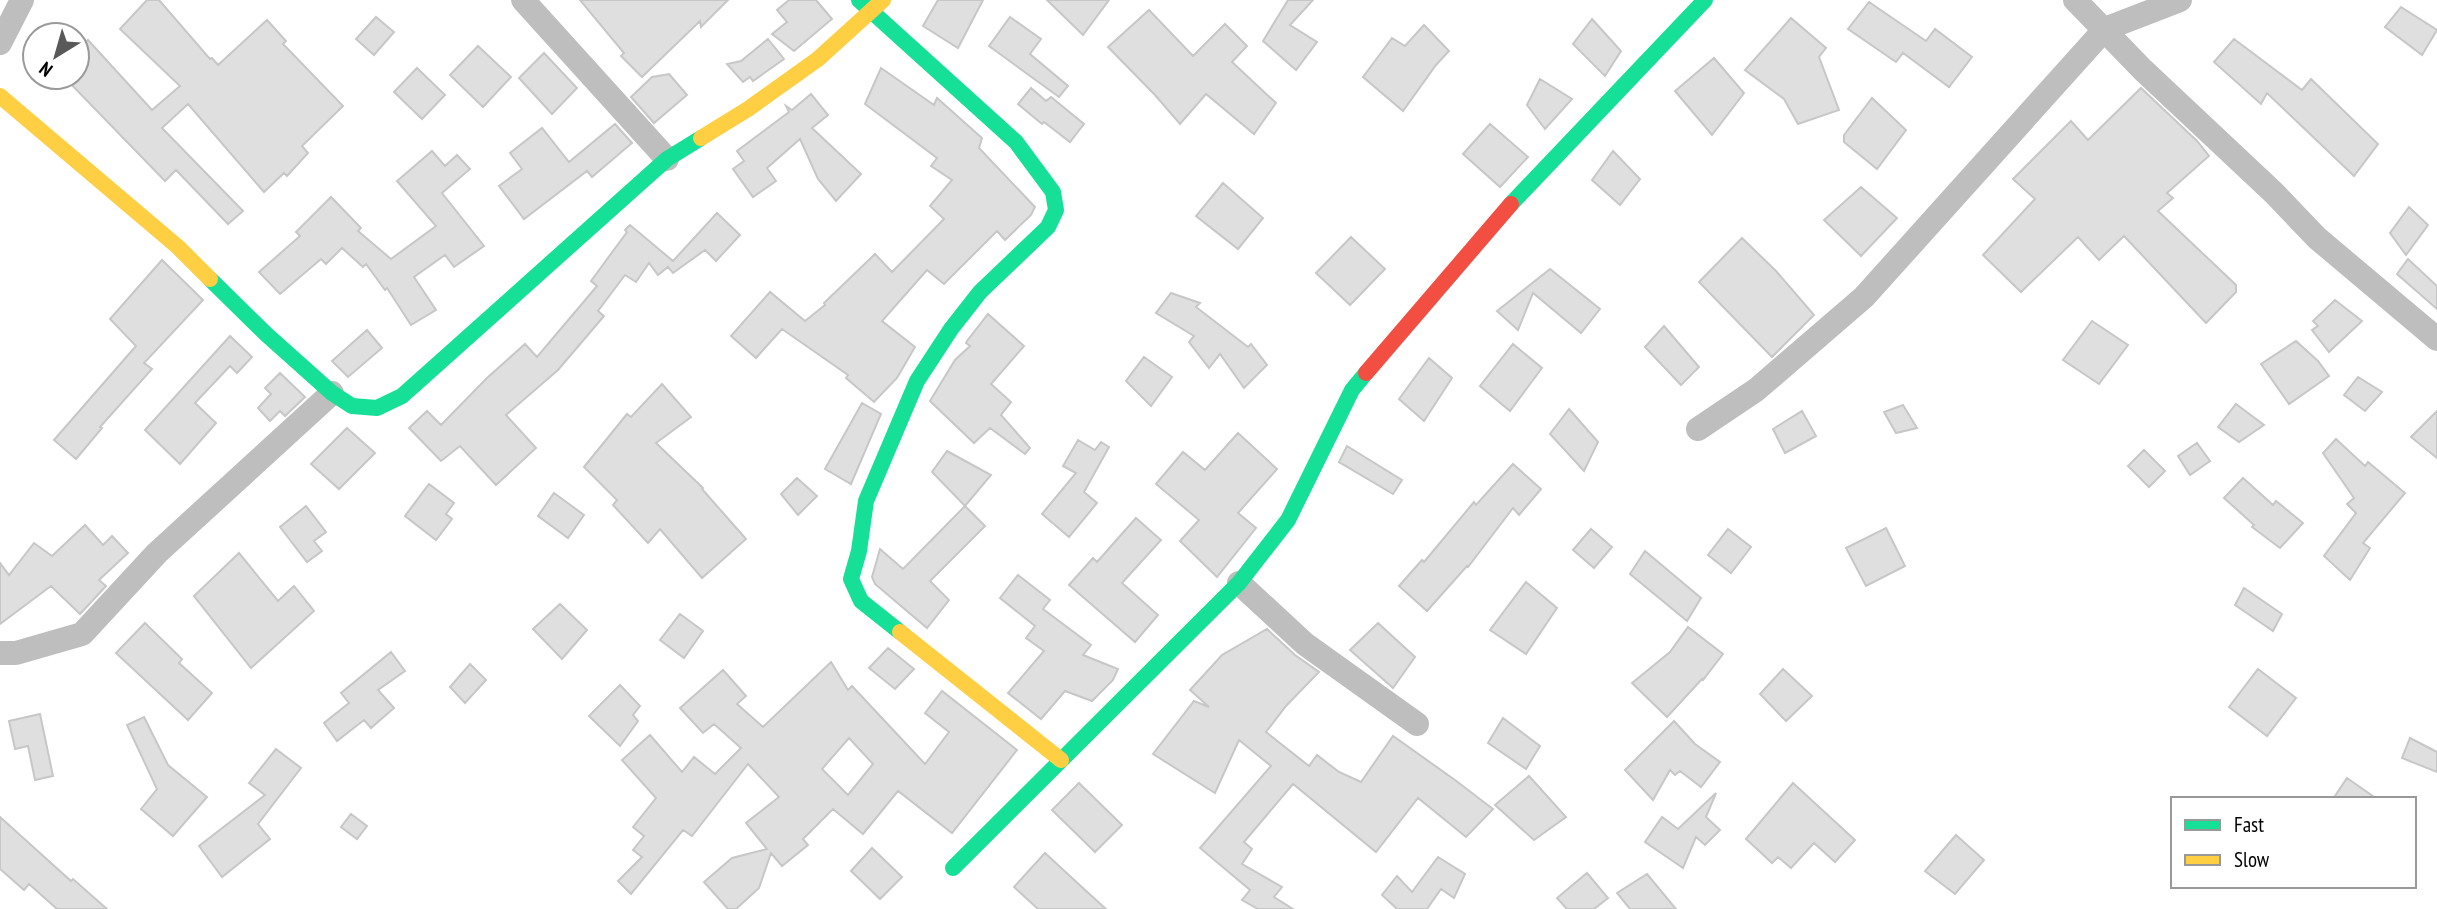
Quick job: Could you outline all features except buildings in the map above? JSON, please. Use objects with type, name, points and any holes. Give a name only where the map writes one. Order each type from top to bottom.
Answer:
[{"type":"street","points":[[0,43],[22,0]]},
{"type":"street","points":[[523,0],[667,159]]},
{"type":"street","points":[[953,868],[1239,583],[1288,520],[1352,390],[1488,229],[1705,0]]},
{"type":"street","points":[[2075,0],[2143,70],[2274,193],[2316,237],[2437,339]]},
{"type":"street","points":[[1698,429],[1756,390],[1864,297],[2105,29],[2180,0]]},
{"type":"street","points":[[0,96],[178,247],[266,334],[332,393],[352,406],[377,408],[402,396],[667,159],[748,109],[818,59],[871,4],[1016,142],[1054,192],[1056,210],[1048,226],[979,292],[917,381],[866,501],[859,551],[850,579],[861,601],[1061,760]]},
{"type":"street","points":[[0,653],[16,653],[82,634],[157,553],[332,393]]},
{"type":"street","points":[[1239,583],[1305,644],[1417,724]]},
{"type":"traffic: fast","points":[[859,0],[1016,142],[1053,192],[1056,210],[1048,227],[980,292],[951,329],[917,381],[866,501],[859,551],[851,579],[861,601],[900,632]]},
{"type":"traffic: fast","points":[[1511,204],[1705,0]]},
{"type":"traffic: fast","points":[[210,279],[332,393],[352,406],[377,408],[402,396],[667,159],[701,138]]},
{"type":"traffic: fast","points":[[953,868],[1239,583],[1288,520],[1352,390],[1366,373]]},
{"type":"traffic: slow","points":[[701,138],[748,109],[818,59],[883,0]]},
{"type":"traffic: slow","points":[[0,96],[178,247],[210,279]]},
{"type":"traffic: slow","points":[[900,632],[1061,760]]},
{"type":"traffic: jam","points":[[1366,373],[1511,204]]}]
